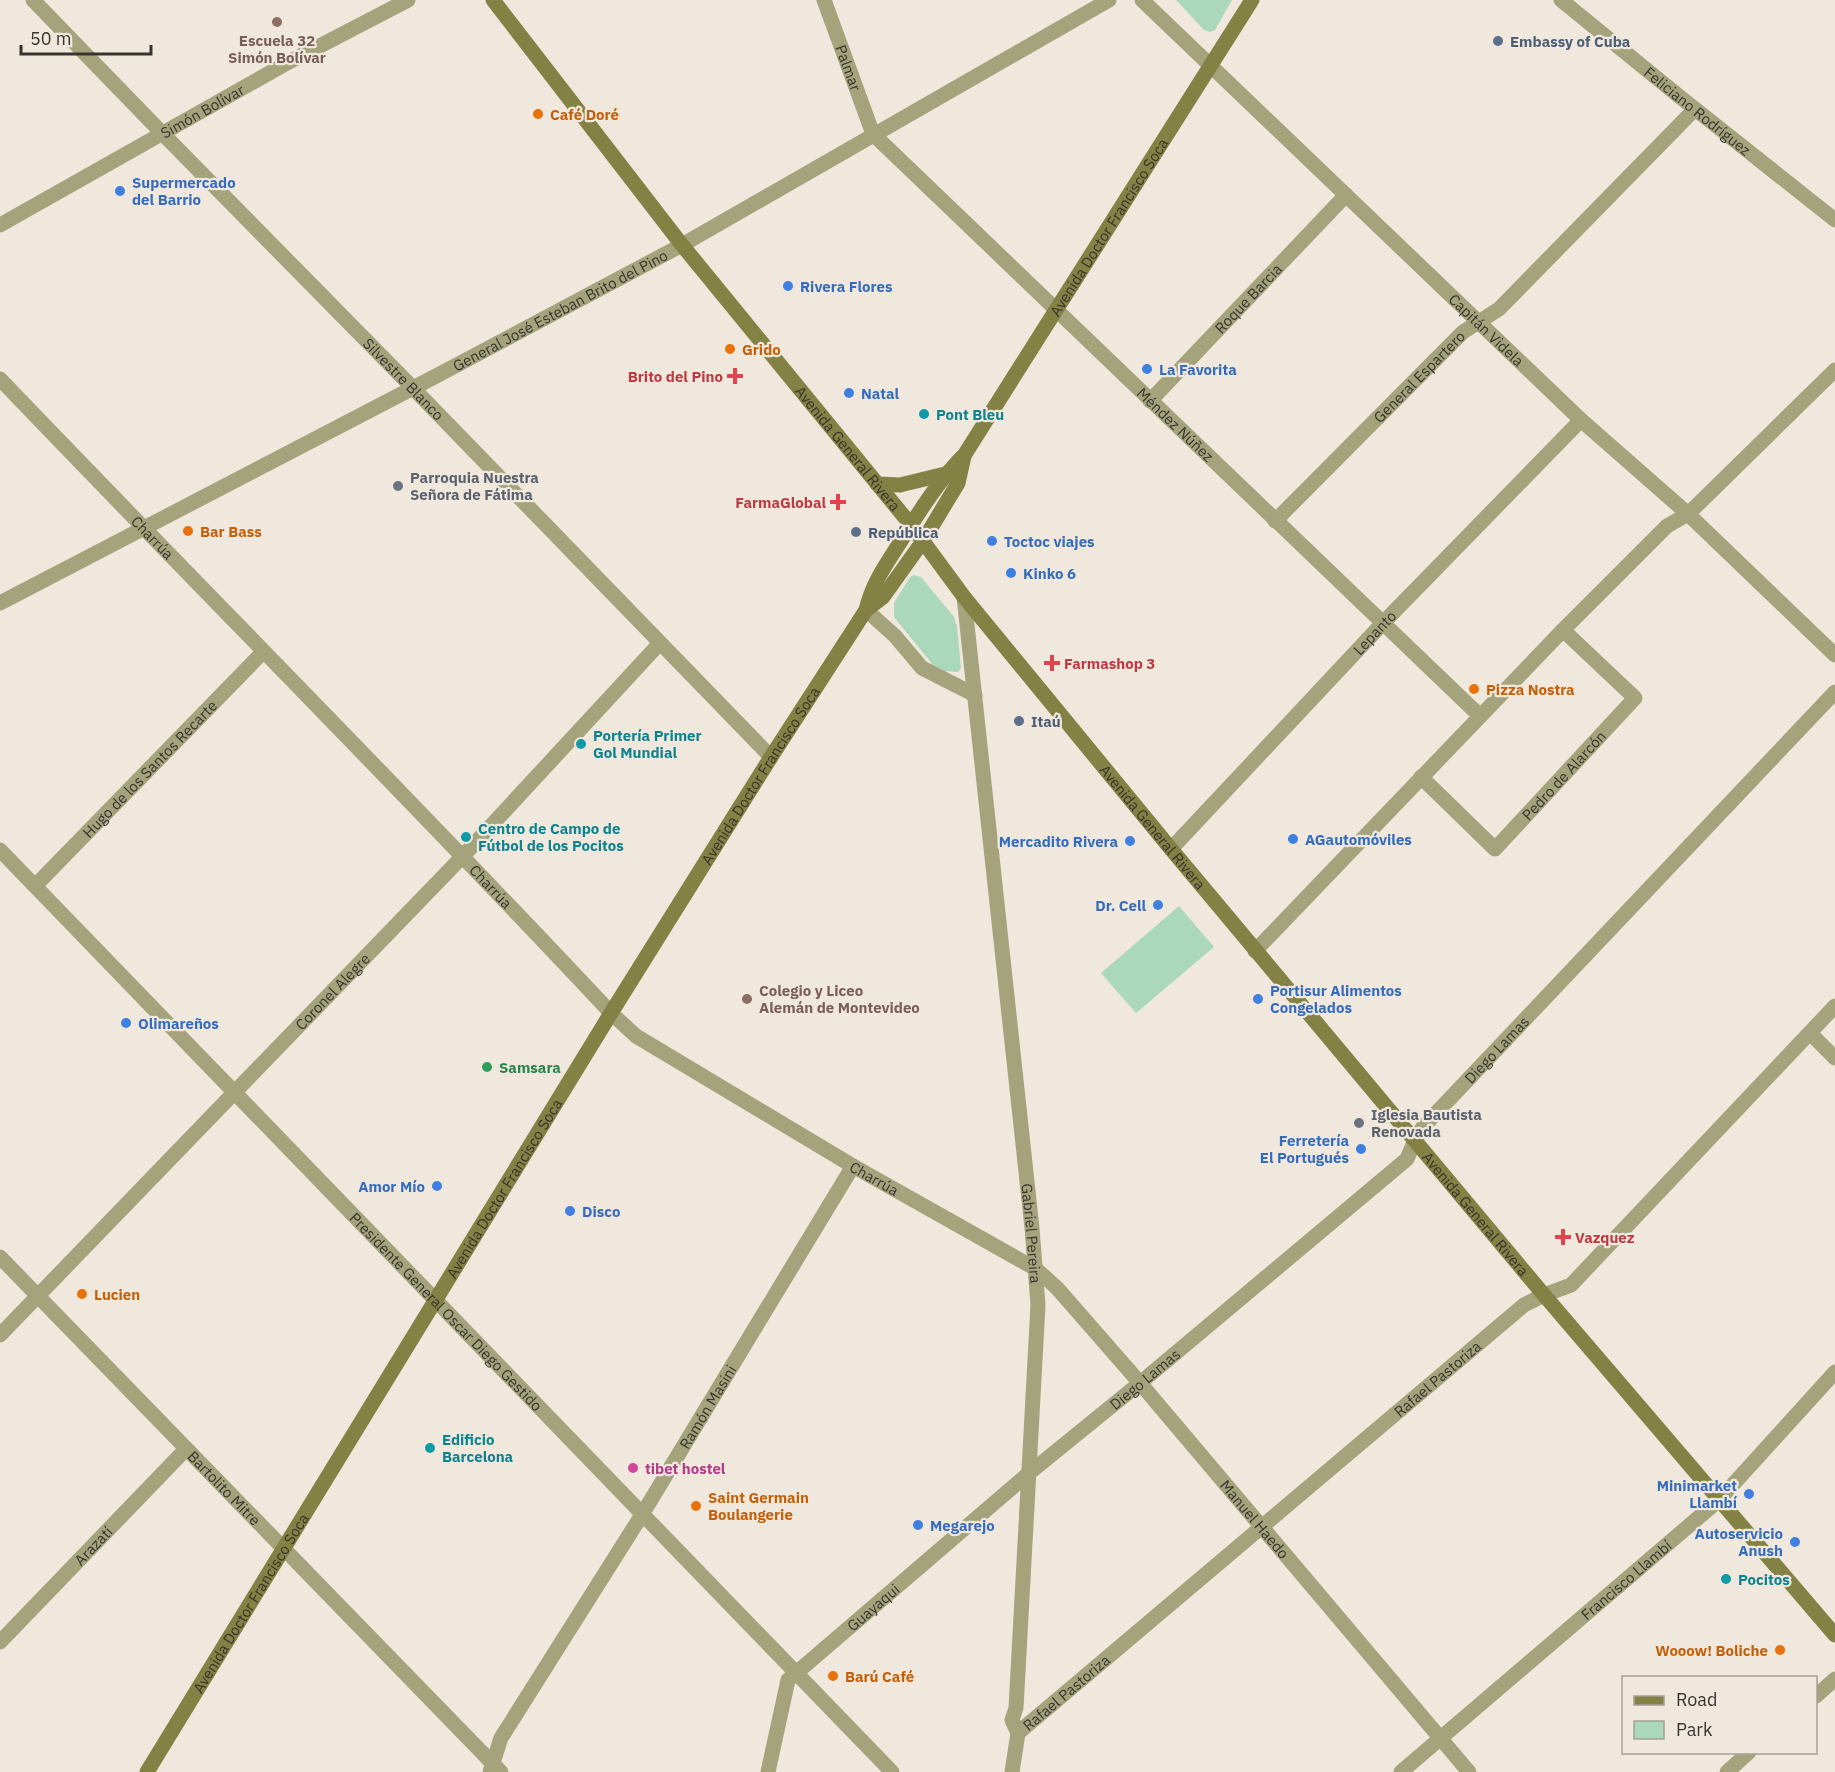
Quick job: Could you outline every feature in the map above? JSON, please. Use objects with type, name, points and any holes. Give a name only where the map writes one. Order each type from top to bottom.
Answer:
[{"type":"street","name":"Silvestre Blanco","points":[[33,0],[771,758]]},
{"type":"street","name":"Simón Bolívar","points":[[0,225],[287,63],[408,0]]},
{"type":"street","name":"Avenida General Rivera","points":[[493,0],[682,245],[911,525],[964,597],[1255,951],[1544,1295],[1835,1635]]},
{"type":"street","name":"Palmar","points":[[824,0],[873,134]]},
{"type":"street","name":"General José Esteban Brito del Pino","points":[[0,603],[682,245],[1109,0]]},
{"type":"street","name":"Capitán Videla","points":[[1142,0],[1581,420],[1688,514],[1835,655]]},
{"type":"street","name":"Avenida Doctor Francisco Soca","points":[[147,1772],[611,1013],[866,610],[871,590],[911,525],[945,474],[965,454],[1252,0]]},
{"type":"street","name":"Feliciano Rodríguez","points":[[1561,0],[1835,220]]},
{"type":"street","name":"General Espartero","points":[[1275,521],[1463,332],[1499,309],[1695,109]]},
{"type":"street","name":"Méndez Núñez","points":[[873,134],[1480,716]]},
{"type":"street","name":"Roque Barcia","points":[[1150,401],[1346,195]]},
{"type":"street","points":[[1255,951],[1667,525],[1688,514],[1835,370]]},
{"type":"street","name":"Charrúa","points":[[0,380],[463,856],[611,1013],[636,1036],[853,1166],[1036,1269]]},
{"type":"street","name":"Lepanto","points":[[1171,849],[1382,624],[1581,420]]},
{"type":"street","name":"Avenida Doctor Francisco Soca","points":[[866,610],[883,597],[923,541],[958,483],[965,454]]},
{"type":"street","points":[[877,484],[900,485],[945,474]]},
{"type":"street","name":"Gabriel Pereira","points":[[964,597],[1038,1305],[1016,1696],[1012,1720],[1018,1733],[1012,1772]]},
{"type":"street","points":[[866,610],[895,636],[922,668],[975,695]]},
{"type":"street","name":"Pedro de Alarcón","points":[[1421,777],[1495,849],[1635,698],[1563,630]]},
{"type":"street","name":"Coronel Alegre","points":[[0,1335],[463,856],[660,644]]},
{"type":"street","name":"Hugo de los Santos Recarte","points":[[35,886],[263,652]]},
{"type":"street","name":"Diego Lamas","points":[[1028,1474],[1407,1159],[1423,1126],[1835,692]]},
{"type":"street","name":"Presidente General Oscar Diego Gestido","points":[[0,850],[892,1772]]},
{"type":"street","name":"Rafael Pastoriza","points":[[1018,1733],[1524,1305],[1571,1285],[1835,1006]]},
{"type":"street","points":[[1810,1033],[1835,1058]]},
{"type":"street","name":"Ramón Masini","points":[[494,1769],[501,1738],[643,1514],[853,1166]]},
{"type":"street","name":"Bartolito Mitre","points":[[0,1257],[494,1769]]},
{"type":"street","name":"Manuel Haedo","points":[[1036,1269],[1057,1288],[1140,1383],[1469,1772]]},
{"type":"street","name":"Francisco Llambí","points":[[1401,1772],[1719,1500],[1835,1372]]},
{"type":"street","name":"Arazatí","points":[[0,1642],[186,1449]]},
{"type":"street","name":"Guayaqui","points":[[768,1772],[788,1680],[1028,1474]]},
{"type":"street","points":[[1817,1694],[1835,1679]]},
{"type":"street","points":[[1727,1772],[1747,1754]]},
{"type":"green space","points":[[1176,0],[1232,0],[1215,30],[1210,32],[1204,30]]},
{"type":"green space","points":[[914,575],[921,577],[954,617],[961,668],[958,672],[944,671],[933,665],[894,617],[894,603],[910,577]]},
{"type":"green space","points":[[1179,906],[1214,947],[1136,1013],[1101,973]]},
{"type":"place","name":"Escuela 32 Simón Bolívar","points":[[277,22]]},
{"type":"place","name":"Embassy of Cuba","points":[[1498,41]]},
{"type":"place","name":"Café Doré","points":[[538,114]]},
{"type":"place","name":"Supermercado del Barrio","points":[[120,191]]},
{"type":"place","name":"Rivera Flores","points":[[788,286]]},
{"type":"place","name":"Grido","points":[[730,349]]},
{"type":"place","name":"La Favorita","points":[[1147,369]]},
{"type":"place","name":"Brito del Pino","points":[[735,376]]},
{"type":"place","name":"Natal","points":[[849,393]]},
{"type":"place","name":"Pont Bleu","points":[[924,414]]},
{"type":"place","name":"Parroquia Nuestra Señora de Fátima","points":[[398,486]]},
{"type":"place","name":"FarmaGlobal","points":[[838,502]]},
{"type":"place","name":"Bar Bass","points":[[188,531]]},
{"type":"place","name":"República","points":[[856,532]]},
{"type":"place","name":"Toctoc viajes","points":[[992,541]]},
{"type":"place","name":"Kinko 6","points":[[1011,573]]},
{"type":"place","name":"Farmashop 3","points":[[1052,663]]},
{"type":"place","name":"Pizza Nostra","points":[[1474,689]]},
{"type":"place","name":"Itaú","points":[[1019,721]]},
{"type":"place","name":"Portería Primer Gol Mundial","points":[[581,744]]},
{"type":"place","name":"Centro de Campo de Fútbol de los Pocitos","points":[[466,837]]},
{"type":"place","name":"AGautomóviles","points":[[1293,839]]},
{"type":"place","name":"Mercadito Rivera","points":[[1130,841]]},
{"type":"place","name":"Dr. Cell","points":[[1158,905]]},
{"type":"place","name":"Colegio y Liceo Alemán de Montevideo","points":[[747,999]]},
{"type":"place","name":"Portisur Alimentos Congelados","points":[[1258,999]]},
{"type":"place","name":"Olimareños","points":[[126,1023]]},
{"type":"place","name":"Samsara","points":[[487,1067]]},
{"type":"place","name":"Iglesia Bautista Renovada","points":[[1359,1123]]},
{"type":"place","name":"Ferretería El Portugués","points":[[1361,1149]]},
{"type":"place","name":"Amor Mío","points":[[437,1186]]},
{"type":"place","name":"Disco","points":[[570,1211]]},
{"type":"place","name":"Vazquez","points":[[1563,1237]]},
{"type":"place","name":"Lucien","points":[[82,1294]]},
{"type":"place","name":"Edificio Barcelona","points":[[430,1448]]},
{"type":"place","name":"tibet hostel","points":[[633,1468]]},
{"type":"place","name":"Minimarket Llambí","points":[[1749,1494]]},
{"type":"place","name":"Saint Germain Boulangerie","points":[[696,1506]]},
{"type":"place","name":"Megarejo","points":[[918,1525]]},
{"type":"place","name":"Autoservicio Anush","points":[[1795,1542]]},
{"type":"place","name":"Pocitos","points":[[1726,1579]]},
{"type":"place","name":"Wooow! Boliche","points":[[1780,1650]]},
{"type":"place","name":"Barú Café","points":[[833,1676]]}]
